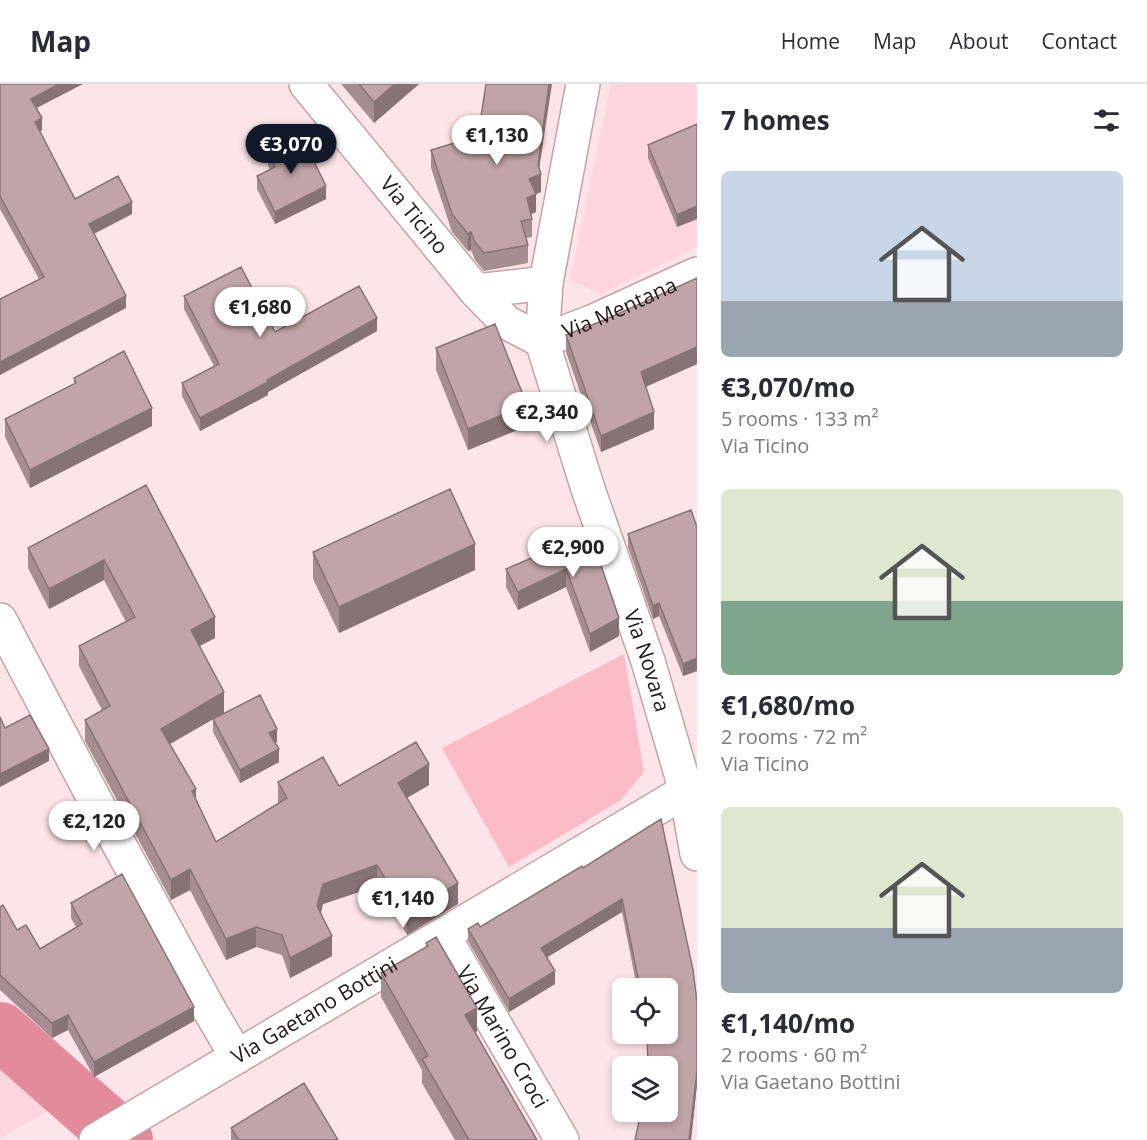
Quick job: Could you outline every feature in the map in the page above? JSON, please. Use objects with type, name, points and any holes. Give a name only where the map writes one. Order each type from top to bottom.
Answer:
[{"type":"street","name":"Via Ticino","points":[[306,84],[476,291],[506,322],[542,341]]},
{"type":"street","name":"Via Novara","points":[[583,84],[546,283],[542,341],[588,489],[648,661],[686,791],[697,854]]},
{"type":"street","name":"Via Mentana","points":[[542,341],[594,321],[697,274]]},
{"type":"street","points":[[476,291],[546,283]]},
{"type":"street","points":[[0,620],[98,806],[237,1057]]},
{"type":"street","name":"Via Gaetano Bottini","points":[[96,1140],[686,791]]},
{"type":"street","name":"Via Marino Croci","points":[[443,935],[562,1140]]},
{"type":"shaded area","points":[[611,84],[697,84],[697,247],[601,294],[570,280]]},
{"type":"shaded area","points":[[624,654],[644,772],[621,800],[509,867],[442,748]]},
{"type":"shaded area","points":[[0,1045],[66,1101],[0,1138]]},
{"type":"building","points":[[0,84],[59,84],[31,99],[42,118],[35,122],[75,199],[118,176],[132,202],[89,224],[126,296],[0,362],[0,299],[44,277],[0,196]]},
{"type":"building","points":[[359,84],[395,84],[374,102]]},
{"type":"building","points":[[486,84],[549,84],[538,165],[541,174],[529,179],[536,194],[527,198],[532,219],[521,221],[528,245],[484,253],[475,242],[471,232],[468,234],[452,214],[431,150],[478,136]]},
{"type":"building","points":[[697,124],[697,206],[677,215],[648,145]]},
{"type":"building","points":[[302,137],[326,186],[275,212],[257,176],[275,167],[268,153]]},
{"type":"building","points":[[241,267],[275,332],[359,286],[377,318],[267,380],[268,382],[200,418],[182,383],[219,364],[184,296]]},
{"type":"building","points":[[697,278],[697,347],[641,372],[654,412],[601,436],[566,335]]},
{"type":"building","points":[[495,324],[527,405],[468,429],[436,348]]},
{"type":"building","points":[[124,351],[152,408],[30,470],[5,419],[76,383],[74,378]]},
{"type":"building","points":[[146,485],[215,617],[191,630],[224,692],[161,729],[196,789],[192,791],[216,842],[287,798],[278,782],[323,757],[339,786],[416,742],[429,764],[398,783],[458,883],[407,914],[377,865],[323,884],[317,906],[332,936],[290,958],[282,935],[256,927],[226,939],[190,869],[171,880],[85,720],[110,706],[79,646],[135,617],[104,560],[49,589],[28,548]]},
{"type":"building","points":[[450,489],[475,544],[339,607],[313,552]]},
{"type":"building","points":[[691,510],[697,527],[697,658],[683,664],[659,603],[653,606],[628,534]]},
{"type":"building","points":[[590,533],[619,618],[590,634],[566,569],[518,592],[506,569]]},
{"type":"building","points":[[260,695],[277,729],[269,733],[279,749],[240,770],[213,719]]},
{"type":"building","points":[[30,715],[49,749],[0,774],[0,717],[5,728]]},
{"type":"building","points":[[661,819],[693,970],[697,1002],[697,1071],[689,1140],[635,1140],[639,1122],[678,1122],[678,1056],[648,1056],[647,1044],[678,1044],[678,978],[638,978],[622,899],[541,948],[555,971],[509,999],[468,929],[478,923],[480,927],[582,866],[583,868]]},
{"type":"building","points":[[122,874],[194,1007],[94,1062],[68,1015],[52,1023],[0,975],[0,907],[3,905],[17,930],[26,925],[40,949],[82,924],[71,903]]},
{"type":"building","points":[[436,937],[477,1008],[465,1015],[537,1140],[469,1140],[422,1059],[428,1056],[381,973],[428,946],[426,943]]},
{"type":"building","points":[[304,1083],[338,1140],[239,1140],[231,1128]]},
{"type":"waterway","points":[[0,1031],[124,1140]]}]
